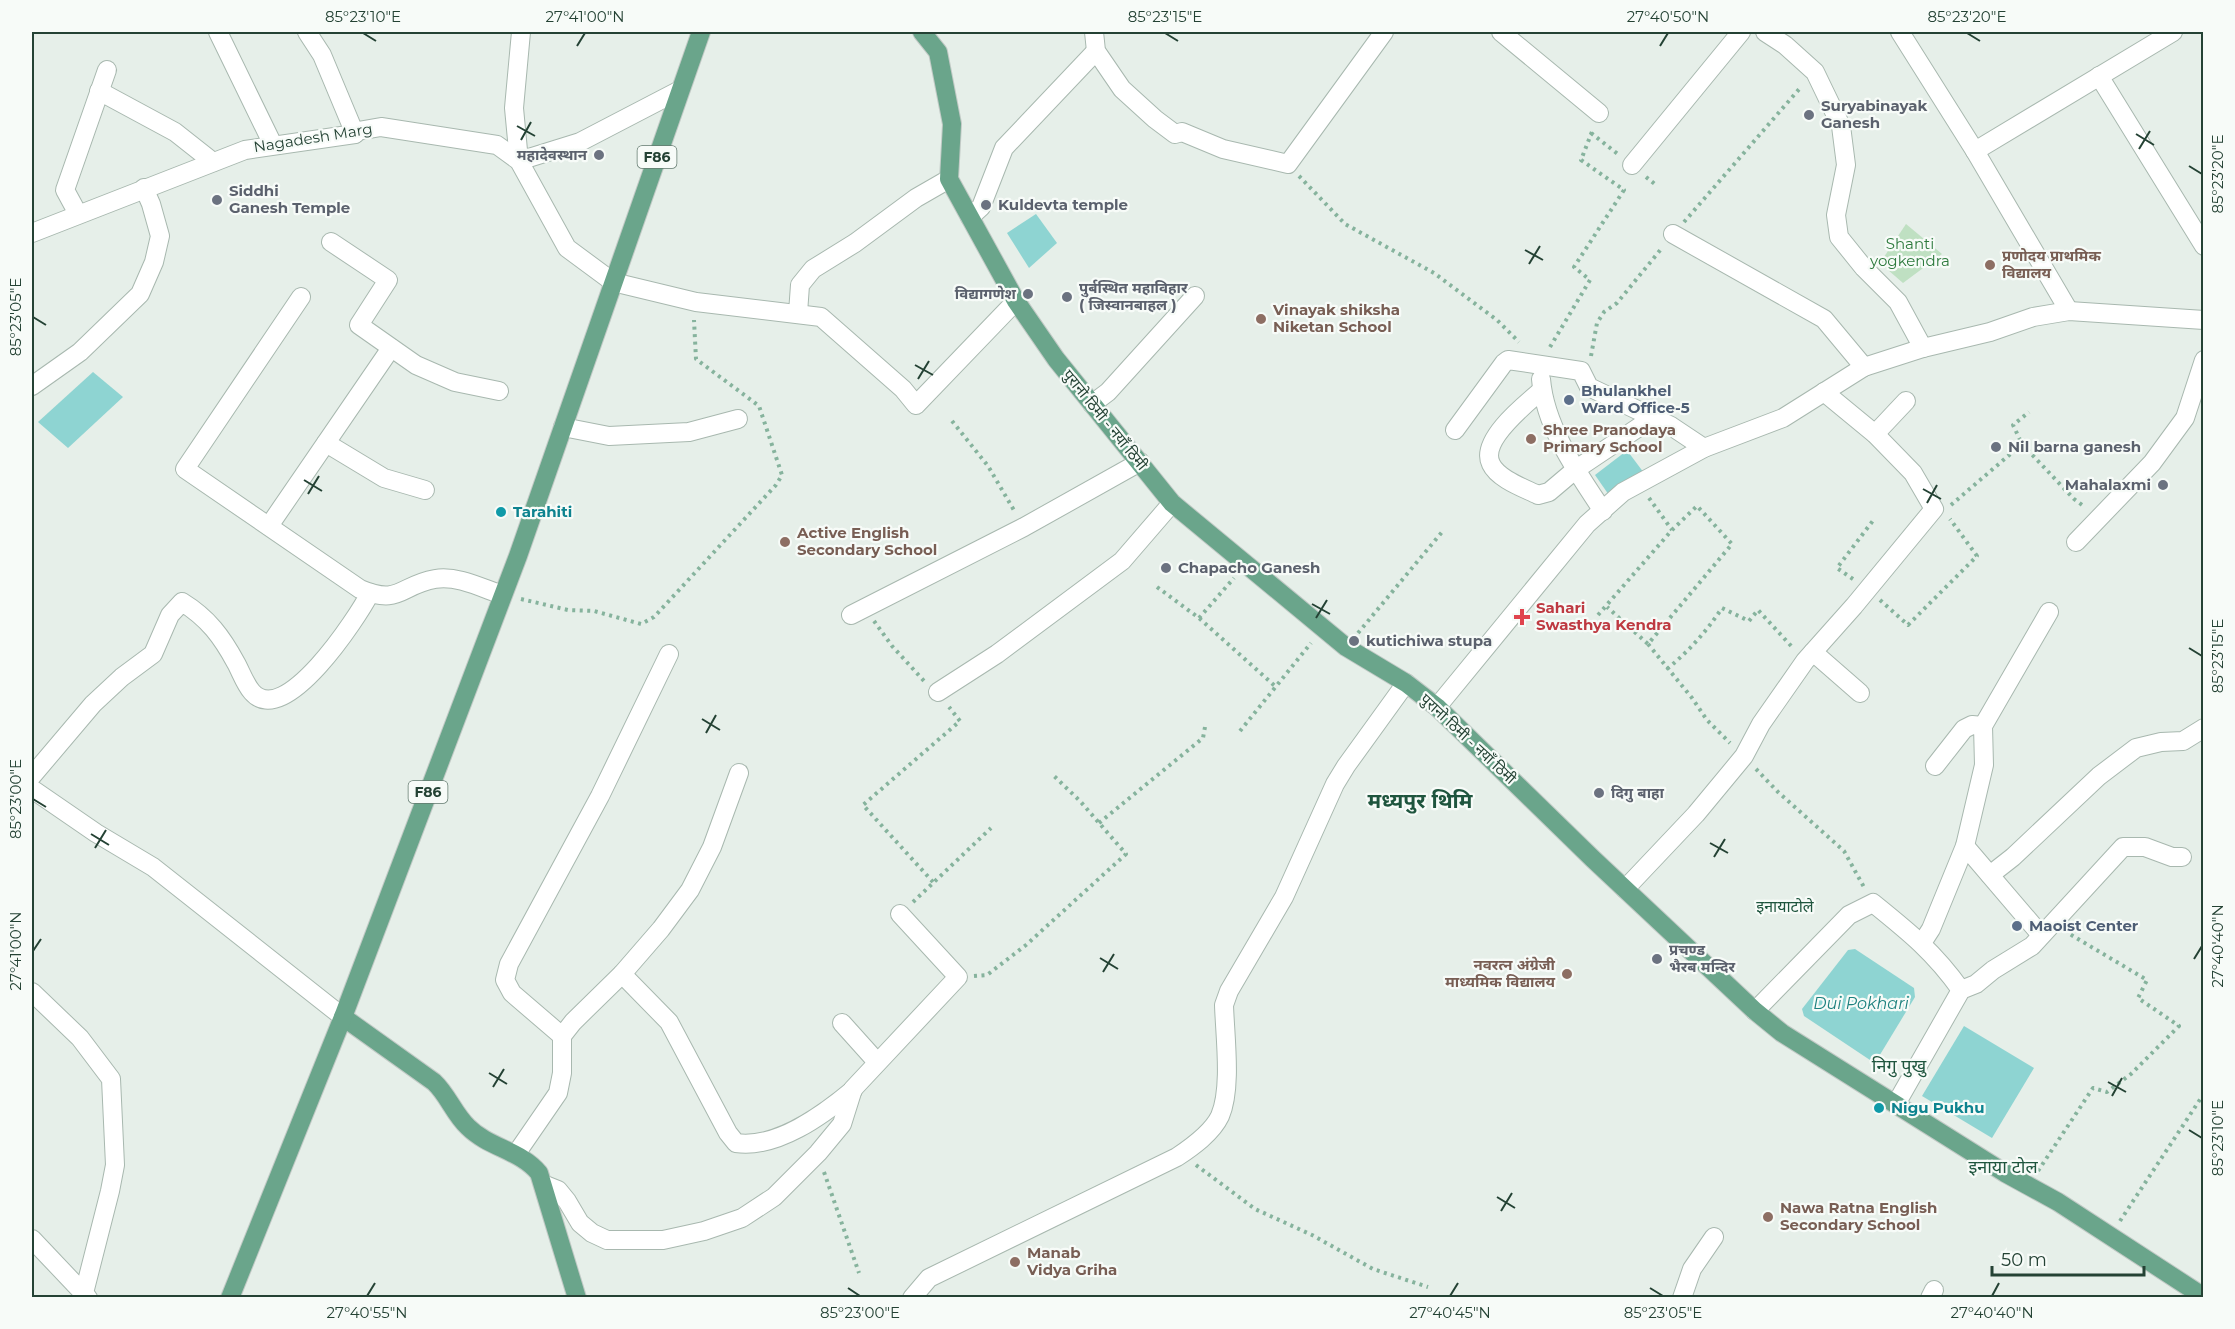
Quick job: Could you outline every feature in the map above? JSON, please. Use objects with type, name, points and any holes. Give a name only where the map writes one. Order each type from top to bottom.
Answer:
[{"type":"main road","name":"F86","points":[[230,1298],[343,1017],[518,556],[701,32]]},
{"type":"main road","points":[[922,32],[938,52],[952,124],[949,179]]},
{"type":"main road","name":"पुरानो ठिमी - नयाँ ठिमी","points":[[949,179],[1016,301],[1056,359],[1172,503],[1346,647],[1406,683],[1437,707],[1593,860],[1755,1011],[1782,1033],[2028,1186],[2058,1202],[2204,1298]]},
{"type":"main road","points":[[343,1017],[434,1082],[444,1091],[468,1127],[480,1136],[516,1154],[531,1164],[539,1173],[577,1298]]},
{"type":"street","points":[[218,32],[273,145]]},
{"type":"street","points":[[307,32],[322,55],[355,134]]},
{"type":"street","points":[[521,32],[514,108],[519,161],[580,142],[680,90]]},
{"type":"street","points":[[1094,32],[1096,51],[1122,89],[1175,134],[1182,132],[1223,149],[1288,164],[1384,32]]},
{"type":"street","points":[[1501,32],[1599,113]]},
{"type":"street","points":[[1632,165],[1741,32]]},
{"type":"street","points":[[1765,32],[1785,45],[1815,72],[1841,126],[1846,165],[1836,215],[1839,237],[1864,268],[1898,302],[1923,348]]},
{"type":"street","points":[[1899,32],[1975,151],[2069,311]]},
{"type":"street","points":[[1975,151],[2172,32]]},
{"type":"street","points":[[970,218],[981,207],[1004,148],[1096,51]]},
{"type":"street","points":[[78,214],[65,190],[107,69]]},
{"type":"street","points":[[2098,76],[2204,246]]},
{"type":"street","points":[[99,91],[175,132],[213,162]]},
{"type":"street","name":"Nagadesh Marg","points":[[32,233],[245,150],[355,134],[358,131],[381,127],[497,145],[519,161],[567,248],[613,282]]},
{"type":"street","points":[[798,313],[800,285],[813,269],[855,243],[916,198],[949,179]]},
{"type":"street","points":[[32,386],[88,345],[140,294],[154,262],[160,237],[144,188]]},
{"type":"street","points":[[1673,234],[1824,319],[1864,367]]},
{"type":"street","points":[[331,242],[388,280],[359,325],[416,365],[441,377],[499,391]]},
{"type":"street","points":[[613,282],[696,302],[737,309],[798,313],[821,317],[903,389],[916,405],[1016,301]]},
{"type":"street","points":[[1092,404],[1108,392],[1195,296]]},
{"type":"street","points":[[301,297],[184,469],[360,589],[370,593],[383,597],[393,596],[434,579],[453,578],[502,594]]},
{"type":"street","points":[[1437,707],[1587,524],[1623,492],[1704,448],[1784,418],[1864,367],[1923,348],[1990,332],[2033,316],[2069,311],[2204,320]]},
{"type":"street","points":[[269,526],[391,348]]},
{"type":"street","points":[[1455,430],[1504,363],[1508,360],[1544,360],[1581,371],[1589,387],[1671,426],[1704,448]]},
{"type":"street","points":[[1544,360],[1542,390],[1560,443],[1603,511]]},
{"type":"street","points":[[2076,542],[2152,463],[2185,418],[2204,360]]},
{"type":"street","points":[[1542,390],[1510,417],[1493,444],[1490,463],[1498,473],[1538,495],[1549,492],[1575,470],[1654,417]]},
{"type":"street","points":[[1625,889],[1696,814],[1744,756],[1761,724],[1809,656],[1868,590],[1934,509],[1913,473],[1875,434],[1824,392]]},
{"type":"street","points":[[1875,434],[1905,401]]},
{"type":"street","points":[[563,427],[609,436],[689,432],[738,419]]},
{"type":"street","points":[[326,443],[384,478],[425,490]]},
{"type":"street","points":[[858,611],[1024,527],[1140,462]]},
{"type":"street","points":[[938,692],[997,654],[1122,561],[1172,503]]},
{"type":"street","points":[[32,776],[93,704],[122,677],[153,654],[170,615],[182,602],[194,610],[222,637],[252,693],[267,700],[283,697],[307,678],[350,627],[370,593]]},
{"type":"street","points":[[1922,943],[1931,929],[1965,846],[1984,765],[1983,726],[2049,612]]},
{"type":"street","points":[[562,1036],[512,993],[505,980],[509,964],[600,796],[669,654]]},
{"type":"street","points":[[1809,656],[1860,693]]},
{"type":"street","points":[[912,1298],[929,1278],[1177,1157],[1193,1146],[1219,1118],[1227,1096],[1224,1005],[1229,991],[1284,897],[1335,784],[1406,683]]},
{"type":"street","points":[[1935,766],[1964,729],[1972,725],[1983,726]]},
{"type":"street","points":[[1990,875],[2013,857],[2099,776],[2136,748],[2161,742],[2183,741],[2204,728]]},
{"type":"street","points":[[516,1154],[558,1093],[562,1073],[562,1036],[573,1022],[622,974],[661,929],[690,890],[712,847],[739,772]]},
{"type":"street","points":[[32,789],[96,833],[153,867],[343,1017]]},
{"type":"street","points":[[1965,846],[1990,875],[2046,929]]},
{"type":"street","points":[[1896,1104],[1961,990],[1976,984],[1994,969],[2032,946],[2123,847],[2145,847],[2172,857],[2182,857]]},
{"type":"street","points":[[1755,1011],[1849,915],[1873,903],[1922,943],[1942,963],[1961,990]]},
{"type":"street","points":[[622,974],[669,1022],[728,1133],[736,1143],[747,1145],[788,1133],[822,1115],[854,1089],[958,977],[900,914]]},
{"type":"street","points":[[32,992],[80,1038],[111,1079],[115,1165],[86,1295]]},
{"type":"street","points":[[842,1023],[878,1062]]},
{"type":"street","points":[[543,1184],[558,1190],[580,1223],[592,1233],[608,1240],[663,1240],[704,1231],[742,1218],[774,1197],[818,1153],[842,1124],[854,1089]]},
{"type":"street","points":[[1682,1298],[1692,1269],[1714,1237]]},
{"type":"street","points":[[32,1239],[86,1295]]},
{"type":"path","points":[[1544,360],[1590,280],[1574,267],[1624,190],[1581,160],[1599,113]]},
{"type":"path","points":[[1288,164],[1345,224],[1434,273],[1497,320],[1526,349]]},
{"type":"path","points":[[502,594],[568,610],[594,611],[641,624],[654,617],[776,485],[782,475],[759,406],[696,359],[693,329],[696,302]]},
{"type":"path","points":[[2029,412],[2013,425],[2022,444],[2074,499],[2098,517]]},
{"type":"path","points":[[952,421],[988,466],[1024,527]]},
{"type":"path","points":[[1875,518],[1837,568],[1868,590],[1908,625],[1977,556],[1944,511],[2022,444]]},
{"type":"path","points":[[1637,483],[1672,530]]},
{"type":"path","points":[[1598,615],[1672,530],[1697,506],[1732,544],[1648,644]]},
{"type":"path","points":[[1346,647],[1442,532]]},
{"type":"path","points":[[1199,618],[1245,565]]},
{"type":"path","points":[[1157,587],[1199,618],[1276,687]]},
{"type":"path","points":[[1607,607],[1648,644],[1707,720],[1778,792],[1844,851],[1873,903]]},
{"type":"path","points":[[1667,669],[1690,651],[1705,634],[1722,608],[1749,621],[1758,610],[1809,656]]},
{"type":"path","points":[[858,611],[920,679],[938,692],[960,722],[863,805],[933,882]]},
{"type":"path","points":[[1240,731],[1323,628]]},
{"type":"path","points":[[1099,823],[1203,738],[1205,727]]},
{"type":"path","points":[[958,977],[987,975],[1026,945],[1126,854],[1053,775]]},
{"type":"path","points":[[900,914],[991,828]]},
{"type":"path","points":[[2028,1186],[2093,1088],[2108,1092],[2131,1074],[2178,1026],[2138,998],[2147,980],[2046,929]]},
{"type":"path","points":[[2110,1236],[2201,1098],[2204,1098]]},
{"type":"path","points":[[818,1153],[859,1273]]},
{"type":"path","points":[[1177,1157],[1199,1166],[1255,1209],[1312,1235],[1373,1269],[1428,1287]]},
{"type":"green space","name":"Shanti yogkendra","points":[[1906,224],[1942,254],[1903,283],[1880,263]]},
{"type":"water","points":[[1036,214],[1057,243],[1029,268],[1007,233]]},
{"type":"water","points":[[93,372],[123,397],[68,448],[38,422]]},
{"type":"water","points":[[1625,452],[1629,453],[1644,473],[1611,498],[1595,475]]},
{"type":"water","name":"Dui Pokhari","points":[[1855,949],[1914,988],[1915,997],[1878,1058],[1870,1060],[1804,1016],[1802,1009],[1848,950]]},
{"type":"water","points":[[1964,1026],[2034,1068],[1992,1138],[1922,1096]]},
{"type":"place","name":"Suryabinayak Ganesh","points":[[1809,115]]},
{"type":"place","name":"महादेवस्थान","points":[[599,155]]},
{"type":"place","name":"Siddhi Ganesh Temple","points":[[217,200]]},
{"type":"place","name":"Kuldevta temple","points":[[986,205]]},
{"type":"place","name":"प्रणोदय प्राथमिक विद्यालय","points":[[1990,265]]},
{"type":"place","name":"विद्यागणेश","points":[[1028,294]]},
{"type":"place","name":"पुर्बस्थित महाविहार ( जिस्वानबाहल )","points":[[1067,297]]},
{"type":"place","name":"Vinayak shiksha Niketan School","points":[[1261,319]]},
{"type":"place","name":"Bhulankhel Ward Office-5","points":[[1569,400]]},
{"type":"place","name":"Shree Pranodaya Primary School","points":[[1531,439]]},
{"type":"place","name":"Nil barna ganesh","points":[[1996,447]]},
{"type":"place","name":"Mahalaxmi","points":[[2163,485]]},
{"type":"place","name":"Tarahiti","points":[[501,512]]},
{"type":"place","name":"Active English Secondary School","points":[[785,542]]},
{"type":"place","name":"Chapacho Ganesh","points":[[1166,568]]},
{"type":"place","name":"Sahari Swasthya Kendra","points":[[1522,617]]},
{"type":"place","name":"kutichiwa stupa","points":[[1354,641]]},
{"type":"place","name":"दिगु बाहा","points":[[1599,793]]},
{"type":"place","name":"Maoist Center","points":[[2017,926]]},
{"type":"place","name":"प्रचण्ड भैरब मन्दिर","points":[[1657,959]]},
{"type":"place","name":"नवरत्न अंग्रेजी माध्यमिक विद्यालय","points":[[1567,974]]},
{"type":"place","name":"Nigu Pukhu","points":[[1879,1108]]},
{"type":"place","name":"Nawa Ratna English Secondary School","points":[[1768,1217]]},
{"type":"place","name":"Manab Vidya Griha","points":[[1015,1262]]},
{"type":"district","name":"मध्यपुर थिमि","points":[[1420,801]]},
{"type":"district","name":"इनायाटोले","points":[[1785,906]]},
{"type":"district","name":"निगु पुखु","points":[[1899,1066]]},
{"type":"district","name":"इनाया टोल","points":[[2003,1167]]}]
